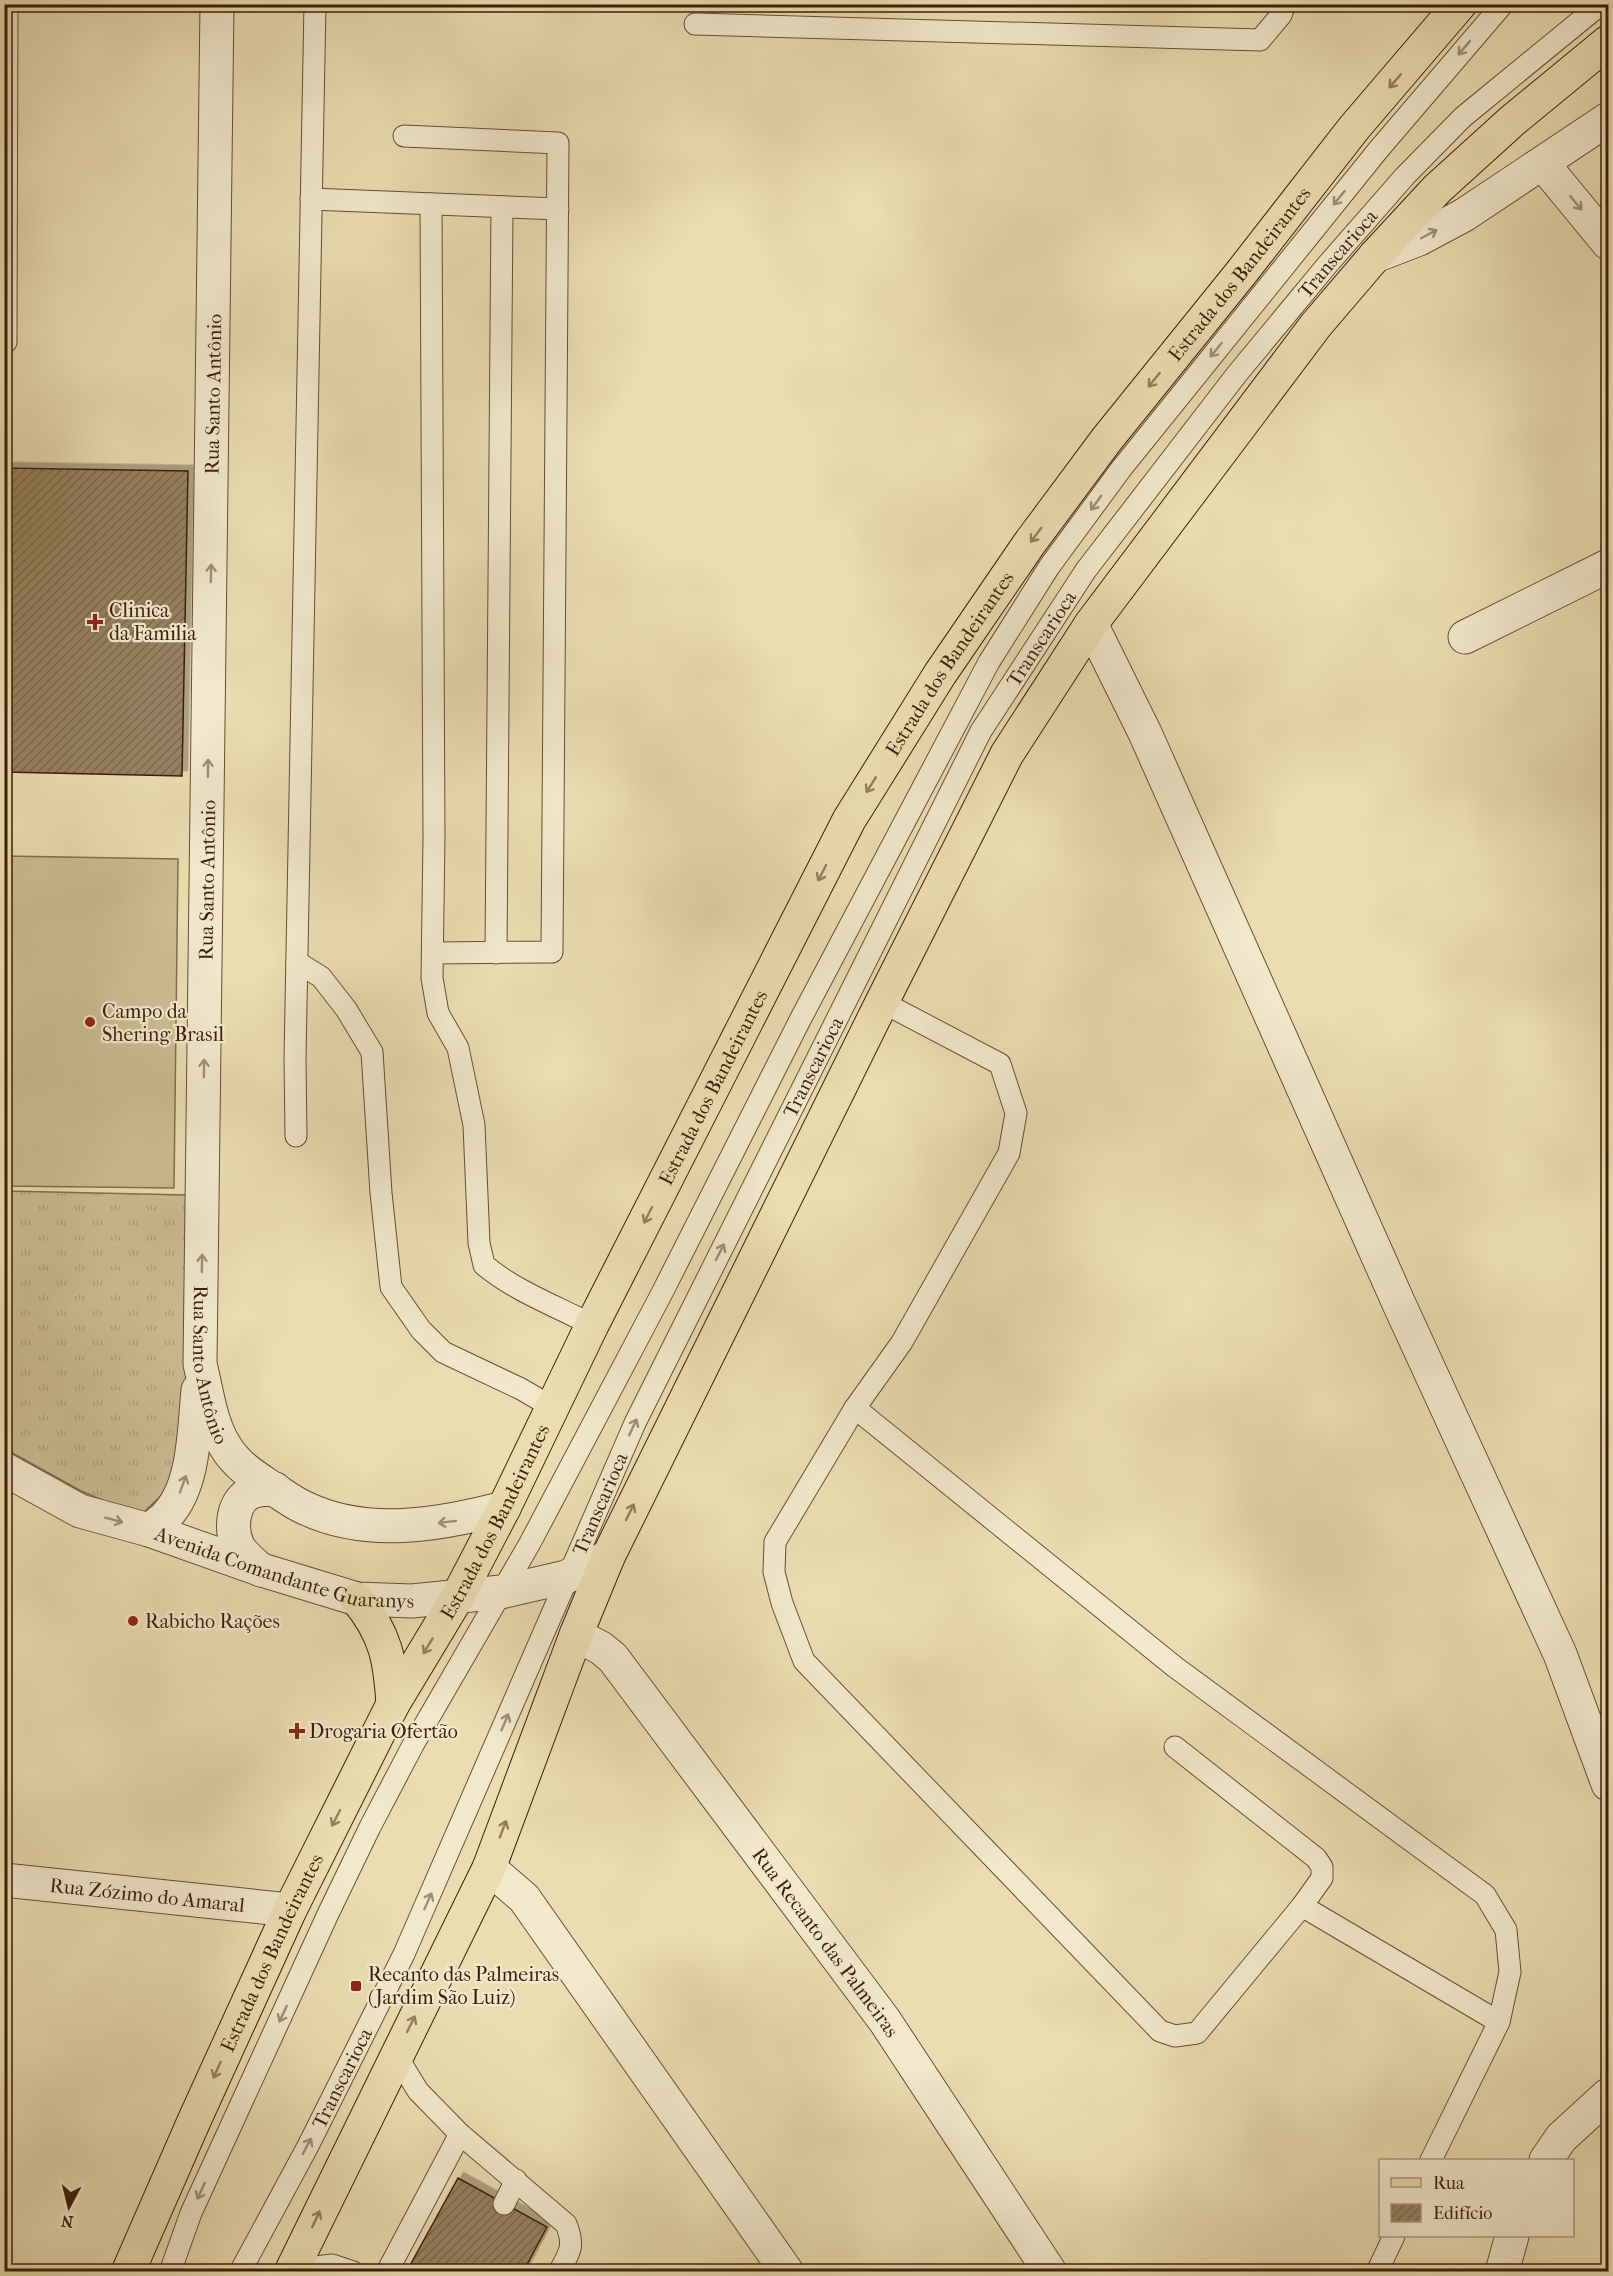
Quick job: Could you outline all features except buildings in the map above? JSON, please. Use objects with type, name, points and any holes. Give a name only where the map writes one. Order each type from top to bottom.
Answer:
[{"type":"main road","name":"Estrada dos Bandeirantes","points":[[128,2271],[290,1910],[393,1704],[458,1596],[504,1508],[592,1325],[849,820],[940,674],[1029,544],[1107,439],[1354,128],[1460,4]]},
{"type":"main road","points":[[292,2271],[489,1868],[576,1635],[608,1557],[1007,754],[1091,624],[1316,325],[1437,189],[1512,121],[1608,42]]},
{"type":"main road","points":[[357,1599],[371,1616],[385,1642],[391,1670],[393,1704]]},
{"type":"street","name":"Rua Santo Antônio","points":[[217,4],[200,1364],[214,1423],[225,1446],[241,1467],[303,1507],[336,1519],[377,1526],[415,1526],[456,1521],[504,1508]]},
{"type":"street","points":[[1375,256],[1419,239],[1464,215],[1608,119]]},
{"type":"street","points":[[1543,164],[1608,243]]},
{"type":"street","points":[[1465,637],[1608,566]]},
{"type":"street","points":[[1091,624],[1145,733],[1400,1305],[1560,1654],[1608,1784]]},
{"type":"street","points":[[149,1530],[167,1515],[178,1500],[191,1460],[200,1364]]},
{"type":"street","name":"Avenida Comandante Guaranys","points":[[4,1469],[80,1511],[149,1530],[262,1570],[357,1599],[411,1601],[501,1592],[566,1577],[608,1557]]},
{"type":"street","points":[[262,1570],[239,1547],[234,1531],[234,1515],[240,1502],[250,1492],[262,1489],[275,1490]]},
{"type":"street","points":[[4,1492],[80,1511]]},
{"type":"street","name":"Rua Recanto das Palmeiras","points":[[576,1635],[601,1648],[614,1658],[885,2021],[1050,2271]]},
{"type":"street","points":[[489,1868],[524,1898],[787,2271]]},
{"type":"street","name":"Rua Zózimo do Amaral","points":[[4,1880],[290,1910]]},
{"type":"street","points":[[1547,2159],[1561,2138],[1608,2095]]},
{"type":"street","points":[[1502,2271],[1511,2237]]},
{"type":"lane","points":[[6,342],[7,4]]},
{"type":"lane","points":[[296,1136],[297,962],[315,4]]},
{"type":"lane","points":[[694,24],[1260,40],[1281,15],[1285,4]]},
{"type":"lane","name":"Transcarioca","points":[[170,2271],[191,2213],[365,1837],[412,1745],[530,1543],[662,1293],[800,1020],[1001,643],[1049,567],[1121,469],[1379,148],[1503,4]]},
{"type":"lane","name":"Transcarioca","points":[[240,2271],[308,2146],[404,1954],[634,1423],[981,731],[1093,560],[1237,374],[1328,264],[1406,176],[1463,117],[1601,4]]},
{"type":"lane","points":[[404,136],[558,143],[552,952],[433,952]]},
{"type":"lane","points":[[311,199],[558,210]]},
{"type":"lane","points":[[431,204],[434,825],[432,978],[438,1013],[458,1048],[474,1125],[479,1243],[483,1265],[527,1295],[592,1325]]},
{"type":"lane","points":[[496,952],[502,207]]},
{"type":"lane","points":[[297,962],[321,977],[346,1009],[372,1052],[381,1193],[392,1287],[421,1330],[443,1352],[521,1389],[552,1407]]},
{"type":"lane","points":[[882,1002],[1000,1064],[1016,1113],[1009,1153],[902,1342],[855,1408],[775,1542],[774,1572],[782,1603],[804,1661],[1160,2031],[1175,2036],[1197,2033],[1302,1906],[1322,1878],[1322,1867],[1316,1858],[1175,1747]]},
{"type":"lane","points":[[855,1408],[1175,1666],[1485,1895],[1506,1930],[1510,1972],[1499,2022],[1431,2159]]},
{"type":"lane","points":[[1302,1906],[1499,2022]]},
{"type":"lane","points":[[396,2055],[418,2091],[460,2134],[566,2224],[571,2236],[572,2247],[559,2271]]},
{"type":"lane","points":[[387,2271],[460,2134]]},
{"type":"lane","points":[[504,2204],[516,2180]]},
{"type":"lane","points":[[1377,2271],[1393,2237]]},
{"type":"lane","points":[[292,2271],[332,2265],[353,2271]]},
{"type":"green space","name":"Campo da Shering Brasil","points":[[5,856],[178,859],[174,1188],[5,1186]]},
{"type":"green space","points":[[5,1191],[186,1195],[190,1377],[169,1488],[140,1516],[81,1491],[5,1449]]},
{"type":"place","name":"Clinica da Familia","points":[[95,622]]},
{"type":"place","name":"Campo da Shering Brasil","points":[[90,1022]]},
{"type":"place","name":"Rabicho Rações","points":[[133,1621]]},
{"type":"place","name":"Drogaria Ofertão","points":[[297,1731]]},
{"type":"place","name":"Recanto das Palmeiras (Jardim São Luiz)","points":[[356,1986]]}]
